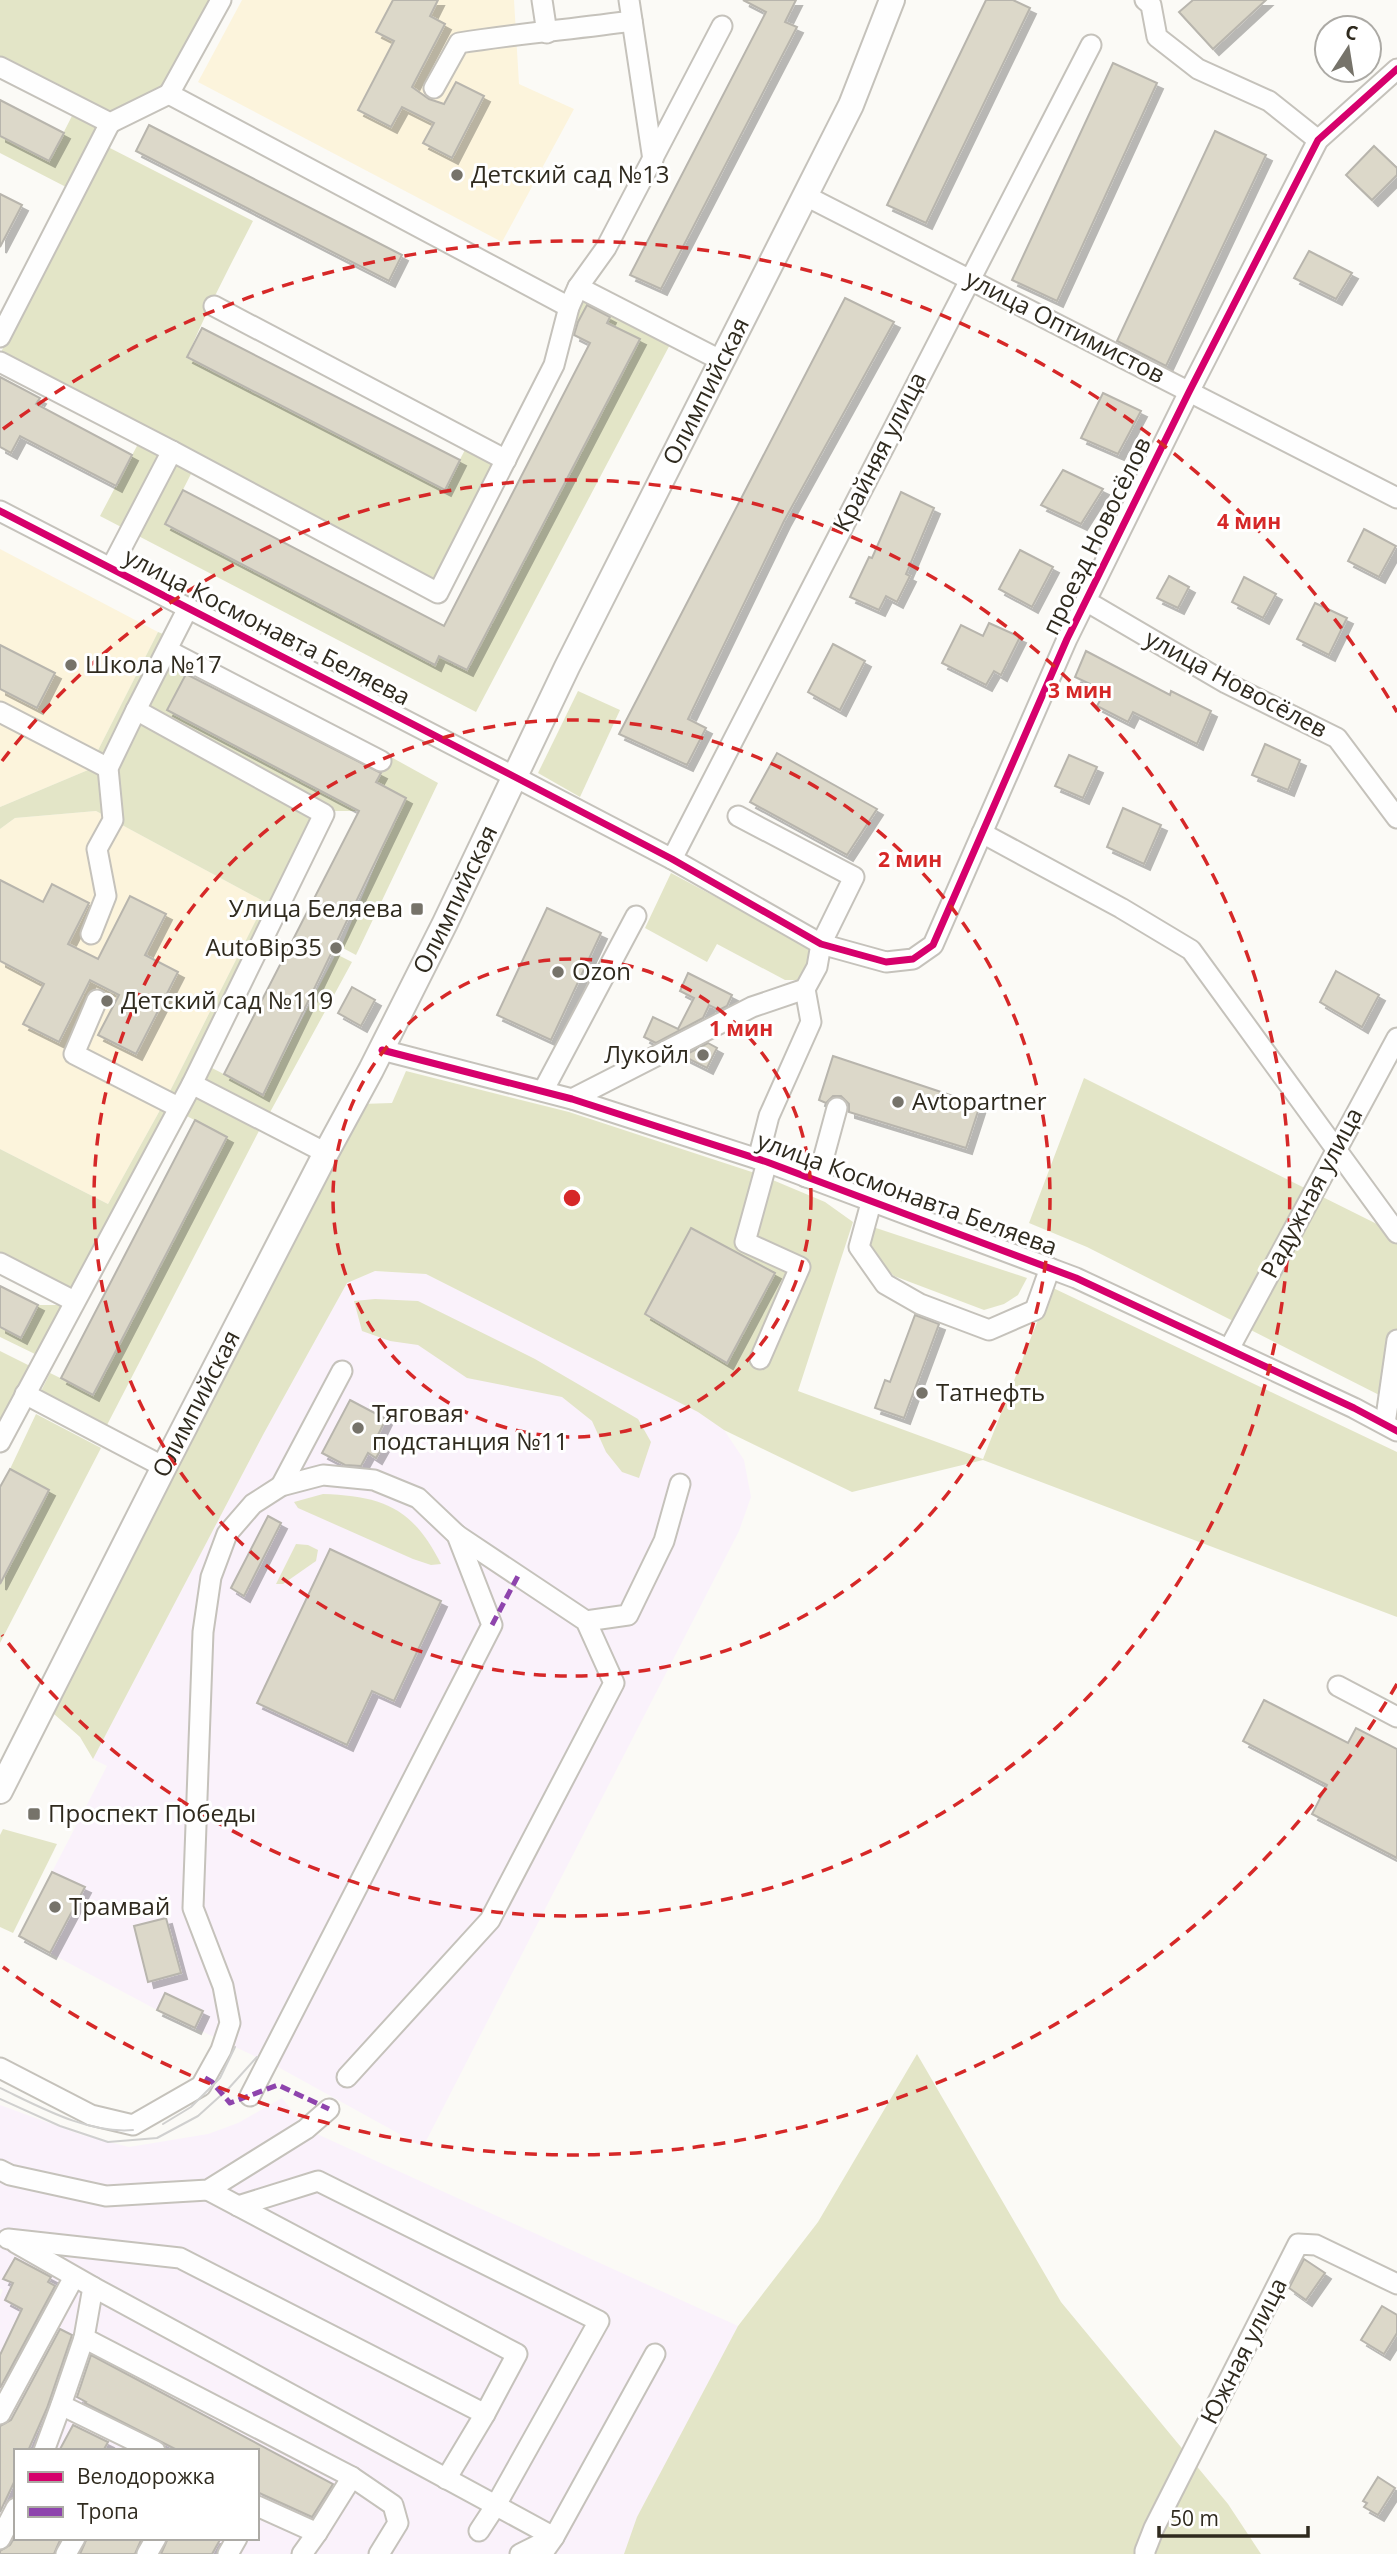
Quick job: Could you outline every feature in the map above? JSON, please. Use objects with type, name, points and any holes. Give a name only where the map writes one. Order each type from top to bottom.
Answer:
[{"type":"main road","name":"Олимпийская","points":[[0,1791],[164,1467],[382,1050],[567,667],[851,105],[892,0]]},
{"type":"street","points":[[0,337],[110,123],[169,94],[221,0]]},
{"type":"street","points":[[542,0],[547,33]]},
{"type":"street","points":[[629,0],[653,160]]},
{"type":"street","points":[[1145,0],[1152,5],[1157,37],[1198,69],[1269,101],[1318,140]]},
{"type":"street","points":[[434,88],[459,43],[632,21]]},
{"type":"street","points":[[0,362],[438,593],[554,365],[569,307],[578,287],[606,248],[722,26]]},
{"type":"street","name":"Крайняя улица","points":[[672,859],[969,278],[1091,46]]},
{"type":"street","points":[[0,66],[110,123]]},
{"type":"street","name":"проезд Новосёлов","points":[[672,859],[821,944],[886,962],[913,958],[933,945],[1086,601],[1318,140],[1397,69]]},
{"type":"street","points":[[169,94],[569,307]]},
{"type":"street","name":"улица Оптимистов","points":[[806,197],[1397,497]]},
{"type":"street","points":[[578,287],[722,361]]},
{"type":"street","points":[[214,306],[506,460]]},
{"type":"street","points":[[111,568],[172,451]]},
{"type":"street","name":"улица Космонавта Беляева","points":[[0,511],[672,859]]},
{"type":"street","name":"улица Новосёлев","points":[[1086,601],[1226,683],[1337,738],[1397,818]]},
{"type":"street","points":[[91,934],[106,896],[97,849],[113,820],[108,768],[188,608]]},
{"type":"street","points":[[167,650],[381,761]]},
{"type":"street","points":[[0,1442],[192,1083],[324,814],[136,710]]},
{"type":"street","points":[[0,712],[108,768]]},
{"type":"street","points":[[738,816],[854,877],[821,944],[817,967],[805,989],[811,1022],[769,1116],[763,1161],[745,1242],[800,1267],[760,1359]]},
{"type":"street","points":[[982,833],[1121,908],[1191,950],[1397,1233]]},
{"type":"street","points":[[543,1091],[636,916]]},
{"type":"street","points":[[572,1099],[752,1007],[805,989]]},
{"type":"street","points":[[97,1000],[74,1054],[178,1107]]},
{"type":"street","name":"Радужная улица","points":[[1229,1349],[1397,1038]]},
{"type":"street","name":"улица Космонавта Беляева","points":[[382,1050],[572,1099],[763,1161],[1050,1268],[1229,1349],[1391,1428]]},
{"type":"street","points":[[192,1083],[326,1153]]},
{"type":"street","points":[[806,1177],[821,1167],[838,1108]]},
{"type":"street","points":[[871,1203],[859,1247],[885,1284],[920,1304],[989,1330],[1035,1310],[1050,1268]]},
{"type":"street","points":[[0,1263],[74,1301]]},
{"type":"street","points":[[1391,1428],[1397,1340]]},
{"type":"street","points":[[281,1486],[342,1371]]},
{"type":"street","points":[[25,1394],[164,1467]]},
{"type":"street","points":[[0,2068],[91,2115],[133,2125],[201,2086],[221,2050],[230,2024],[223,1986],[193,1908],[203,1632],[211,1577],[227,1534],[253,1504],[281,1486],[323,1475],[374,1479],[418,1498],[457,1535],[586,1621],[614,1683],[490,1920],[347,2077]]},
{"type":"street","points":[[586,1621],[628,1615],[664,1541],[680,1484]]},
{"type":"street","points":[[250,2096],[492,1625],[457,1535]]},
{"type":"street","points":[[1338,1686],[1397,1717]]},
{"type":"street","points":[[0,2169],[10,2175],[106,2196],[208,2190],[306,2129],[329,2109]]},
{"type":"street","points":[[238,2206],[318,2181],[599,2321],[479,2531]]},
{"type":"street","points":[[208,2190],[517,2354],[446,2479]]},
{"type":"street","points":[[4,2236],[180,2258],[485,2414]]},
{"type":"street","points":[[4,2236],[74,2277],[554,2537]]},
{"type":"street","name":"Южная улица","points":[[1146,2554],[1154,2528],[1298,2245],[1316,2245],[1397,2284]]},
{"type":"street","points":[[0,2414],[74,2277]]},
{"type":"street","points":[[45,2449],[84,2338],[93,2287]]},
{"type":"street","points":[[84,2338],[352,2477],[393,2505],[398,2523],[379,2554]]},
{"type":"street","points":[[542,2554],[655,2354]]},
{"type":"street","points":[[61,2406],[128,2445],[146,2449]]},
{"type":"street","points":[[302,2554],[352,2477]]},
{"type":"street","points":[[259,2507],[317,2533]]},
{"type":"street","points":[[0,2539],[14,2512]]},
{"type":"street","points":[[520,2554],[554,2537]]},
{"type":"shaded area","name":"Детский сад №13","points":[[242,0],[514,0],[519,84],[574,109],[502,242],[198,82]]},
{"type":"shaded area","name":"Школа №17","points":[[0,549],[158,632],[88,770],[0,807]]},
{"type":"shaded area","name":"Детский сад №119","points":[[96,811],[265,902],[165,1101],[108,1204],[0,1149],[0,829],[15,818]]},
{"type":"shaded area","points":[[375,1271],[426,1274],[699,1412],[724,1430],[744,1460],[751,1497],[739,1531],[423,2147],[278,2067],[195,2028],[202,2011],[165,1993],[157,2010],[50,1953],[84,1888],[52,1872],[107,1766],[93,1759],[264,1433],[347,1283]]},
{"type":"shaded area","points":[[282,2098],[306,2129],[738,2326],[638,2517],[624,2554],[0,2554],[0,2297],[3,2290],[0,2288],[0,2105],[82,2135],[129,2147],[208,2134],[238,2123]]},
{"type":"green space","points":[[0,0],[214,0],[164,89],[110,115],[0,58]]},
{"type":"green space","points":[[72,116],[97,128],[66,187],[0,153],[0,136],[49,161]]},
{"type":"green space","points":[[106,146],[253,221],[187,358],[444,490],[467,446],[497,462],[434,584],[1,352]]},
{"type":"green space","points":[[585,293],[674,337],[476,712],[100,516],[138,444],[192,472],[165,525],[434,664],[439,656],[467,670],[639,340],[607,323],[613,311],[590,299],[572,334],[576,309]]},
{"type":"green space","points":[[158,632],[168,636],[188,671],[167,709],[359,811],[332,811],[74,1291],[0,1253],[0,1149],[108,1204],[165,1101],[265,902],[96,811],[15,818],[0,829],[0,807],[88,770]]},
{"type":"green space","points":[[578,691],[620,710],[580,797],[538,773]]},
{"type":"green space","points":[[391,757],[438,783],[356,955],[341,947],[406,799],[376,782]]},
{"type":"green space","points":[[671,873],[804,944],[811,954],[803,980],[785,980],[717,944],[707,962],[645,928]]},
{"type":"green space","points":[[336,954],[352,962],[268,1116],[204,1081],[210,1067],[263,1094]]},
{"type":"green space","points":[[406,1071],[569,1112],[761,1175],[825,1202],[853,1222],[798,1391],[983,1459],[1051,1287],[1397,1452],[1397,1617],[983,1460],[852,1492],[724,1430],[698,1412],[426,1274],[375,1271],[347,1283],[264,1433],[93,1759],[80,1737],[54,1714],[361,1104],[392,1103]]},
{"type":"green space","points":[[1084,1078],[1397,1234],[1397,1404],[1087,1247],[1029,1223]]},
{"type":"green space","points":[[195,1095],[260,1129],[107,1425],[41,1391],[50,1373],[93,1394],[226,1137],[185,1115]]},
{"type":"green space","points":[[873,1227],[1027,1278],[1018,1295],[1004,1304],[984,1310],[894,1276],[877,1260],[869,1244]]},
{"type":"green space","points":[[354,1301],[418,1301],[535,1359],[638,1419],[651,1442],[639,1478],[622,1472],[606,1452],[592,1421],[562,1397],[467,1378],[418,1345],[390,1341],[362,1331]]},
{"type":"green space","points":[[38,1305],[64,1305],[37,1355],[0,1337],[0,1327],[21,1338]]},
{"type":"green space","points":[[0,1351],[32,1367],[0,1430]]},
{"type":"green space","points":[[36,1414],[101,1448],[0,1643],[0,1584],[49,1490],[10,1469]]},
{"type":"green space","points":[[323,1494],[363,1498],[394,1509],[419,1530],[441,1564],[431,1565],[413,1559],[298,1508],[294,1502]]},
{"type":"green space","points":[[296,1544],[308,1545],[318,1550],[316,1561],[283,1584],[276,1584]]},
{"type":"green space","points":[[3,1829],[57,1844],[13,1933],[0,1927],[0,1835]]},
{"type":"green space","points":[[917,2054],[1061,2302],[1228,2504],[1261,2554],[624,2554],[637,2517],[738,2326],[818,2222]]},
{"type":"building","points":[[393,0],[438,0],[430,16],[445,24],[412,87],[429,99],[444,104],[456,82],[484,96],[452,158],[423,143],[434,123],[402,107],[391,127],[358,110],[394,41],[376,32]]},
{"type":"building","points":[[743,0],[796,0],[785,22],[797,27],[661,289],[630,275],[766,12]]},
{"type":"building","points":[[986,0],[1013,0],[1030,8],[926,223],[887,205]]},
{"type":"building","points":[[1193,0],[1266,0],[1213,49],[1179,12]]},
{"type":"building","points":[[1113,63],[1157,83],[1057,301],[1012,280]]},
{"type":"building","points":[[0,100],[64,133],[49,161],[0,136]]},
{"type":"building","points":[[149,125],[402,255],[389,281],[136,151]]},
{"type":"building","points":[[1215,131],[1266,155],[1166,366],[1117,341]]},
{"type":"building","points":[[1374,146],[1397,168],[1397,175],[1372,200],[1346,175]]},
{"type":"building","points":[[0,194],[22,205],[0,247]]},
{"type":"building","points":[[1309,251],[1352,273],[1336,299],[1294,278]]},
{"type":"building","points":[[845,298],[894,322],[784,521],[688,719],[706,728],[687,765],[619,734]]},
{"type":"building","points":[[587,305],[610,317],[607,323],[640,339],[467,670],[439,656],[435,665],[165,524],[183,490],[444,626],[590,343],[574,335]]},
{"type":"building","points":[[202,328],[460,460],[445,490],[187,357]]},
{"type":"building","points":[[0,377],[40,398],[36,404],[132,455],[116,486],[20,436],[11,453],[0,447]]},
{"type":"building","points":[[1103,393],[1141,411],[1118,454],[1081,438]]},
{"type":"building","points":[[1063,470],[1103,489],[1081,524],[1041,505]]},
{"type":"building","points":[[901,492],[934,508],[906,574],[910,576],[897,602],[886,596],[879,610],[850,597],[869,557],[872,558]]},
{"type":"building","points":[[1364,529],[1396,546],[1379,577],[1348,561]]},
{"type":"building","points":[[1020,550],[1053,567],[1032,607],[999,589]]},
{"type":"building","points":[[1169,576],[1189,587],[1178,608],[1157,598]]},
{"type":"building","points":[[1244,577],[1276,594],[1263,618],[1232,602]]},
{"type":"building","points":[[1315,603],[1347,618],[1329,655],[1297,639]]},
{"type":"building","points":[[989,623],[1020,637],[1001,675],[994,671],[986,685],[942,663],[961,625],[983,636]]},
{"type":"building","points":[[833,644],[865,661],[840,710],[808,692]]},
{"type":"building","points":[[0,645],[55,673],[37,708],[0,689]]},
{"type":"building","points":[[1086,651],[1170,695],[1171,691],[1211,711],[1197,744],[1133,712],[1128,722],[1097,706],[1105,691],[1075,677]]},
{"type":"building","points":[[186,674],[381,773],[376,782],[406,798],[263,1095],[224,1074],[359,811],[167,710]]},
{"type":"building","points":[[1265,744],[1300,760],[1288,790],[1252,775]]},
{"type":"building","points":[[777,753],[877,809],[847,855],[750,802]]},
{"type":"building","points":[[1069,755],[1097,767],[1083,798],[1055,786]]},
{"type":"building","points":[[1123,808],[1161,825],[1144,864],[1107,847]]},
{"type":"building","points":[[0,880],[43,902],[52,884],[89,903],[68,944],[98,959],[130,896],[166,914],[145,955],[178,972],[136,1054],[98,1035],[119,995],[90,980],[59,1042],[23,1024],[44,984],[0,961]]},
{"type":"building","points":[[547,908],[601,933],[551,1040],[497,1015]]},
{"type":"building","points":[[1336,971],[1379,995],[1362,1027],[1320,1002]]},
{"type":"building","points":[[688,973],[732,995],[727,1006],[719,1010],[709,1005],[703,1018],[656,1043],[644,1037],[653,1017],[678,1029],[694,998],[680,991]]},
{"type":"building","points":[[352,987],[375,1000],[361,1026],[338,1013]]},
{"type":"building","points":[[708,1043],[717,1048],[707,1068],[683,1056]]},
{"type":"building","name":"Avtopartner","points":[[833,1056],[980,1105],[966,1148],[849,1112],[849,1104],[841,1096],[833,1096],[826,1103],[819,1100]]},
{"type":"building","points":[[195,1120],[227,1137],[93,1395],[61,1378]]},
{"type":"building","points":[[691,1228],[775,1273],[727,1363],[645,1314]]},
{"type":"building","points":[[0,1286],[38,1305],[21,1338],[0,1327]]},
{"type":"building","points":[[915,1315],[939,1324],[904,1418],[875,1408],[885,1380],[890,1382]]},
{"type":"building","name":"Тяговая подстанция №11","points":[[350,1400],[386,1419],[377,1437],[385,1442],[376,1458],[368,1453],[361,1466],[345,1465],[322,1453]]},
{"type":"building","points":[[10,1469],[49,1490],[0,1584],[0,1487]]},
{"type":"building","points":[[268,1516],[281,1523],[244,1596],[231,1588]]},
{"type":"building","points":[[330,1549],[441,1601],[394,1701],[372,1691],[347,1745],[257,1703]]},
{"type":"building","points":[[1264,1700],[1348,1743],[1356,1728],[1397,1749],[1397,1858],[1312,1814],[1327,1785],[1243,1741]]},
{"type":"building","name":"Трамвай","points":[[52,1872],[85,1887],[50,1953],[19,1936]]},
{"type":"building","points":[[166,1918],[181,1973],[148,1982],[134,1926]]},
{"type":"building","points":[[165,1993],[203,2011],[195,2028],[157,2010]]},
{"type":"building","points":[[15,2258],[51,2277],[48,2282],[55,2286],[0,2388],[0,2355],[22,2309],[5,2300],[13,2283],[3,2279]]},
{"type":"building","points":[[1304,2259],[1325,2273],[1306,2300],[1289,2288]]},
{"type":"building","points":[[1382,2306],[1397,2315],[1397,2333],[1384,2354],[1361,2340]]},
{"type":"building","points":[[60,2329],[72,2335],[47,2408],[29,2449],[14,2449],[14,2482],[0,2512],[0,2426],[11,2420]]},
{"type":"building","points":[[91,2355],[333,2484],[312,2517],[259,2493],[259,2449],[175,2449],[77,2397]]},
{"type":"building","points":[[73,2425],[108,2442],[104,2449],[60,2449]]},
{"type":"building","points":[[1378,2477],[1395,2488],[1378,2515],[1364,2507],[1367,2503],[1363,2501]]},
{"type":"building","points":[[14,2538],[60,2540],[54,2554],[0,2554],[0,2551],[10,2545]]},
{"type":"building","points":[[86,2540],[141,2540],[135,2554],[80,2554]]},
{"type":"building","points":[[167,2540],[220,2540],[212,2554],[161,2554]]},
{"type":"tram line","points":[[163,2124],[191,2107],[220,2078],[235,2047]]},
{"type":"tram line","points":[[0,2099],[60,2126],[108,2142],[157,2138],[198,2116],[229,2088],[257,2057]]},
{"type":"tram line","points":[[0,2088],[65,2118],[99,2128],[133,2130]]},
{"type":"marked path","points":[[492,1625],[518,1576]]},
{"type":"marked path","points":[[205,2078],[212,2082],[230,2103],[278,2085],[329,2109]]},
{"type":"cycle path","points":[[0,511],[672,859],[821,944],[886,962],[913,959],[933,945],[1067,639],[1318,140],[1397,69]]},
{"type":"cycle path","points":[[382,1050],[572,1099],[767,1162],[1076,1278],[1354,1408],[1397,1431]]},
{"type":"place","name":"Детский сад №13","points":[[457,175]]},
{"type":"place","name":"Школа №17","points":[[71,665]]},
{"type":"place","name":"Улица Беляева","points":[[417,909]]},
{"type":"place","name":"AutoBip35","points":[[336,948]]},
{"type":"place","name":"Ozon","points":[[558,972]]},
{"type":"place","name":"Детский сад №119","points":[[107,1001]]},
{"type":"place","name":"Лукойл","points":[[703,1055]]},
{"type":"place","name":"Avtopartner","points":[[898,1102]]},
{"type":"place","name":"Татнефть","points":[[922,1393]]},
{"type":"place","name":"Тяговая подстанция №11","points":[[358,1428]]},
{"type":"place","name":"Проспект Победы","points":[[34,1814]]},
{"type":"place","name":"Трамвай","points":[[55,1907]]}]
